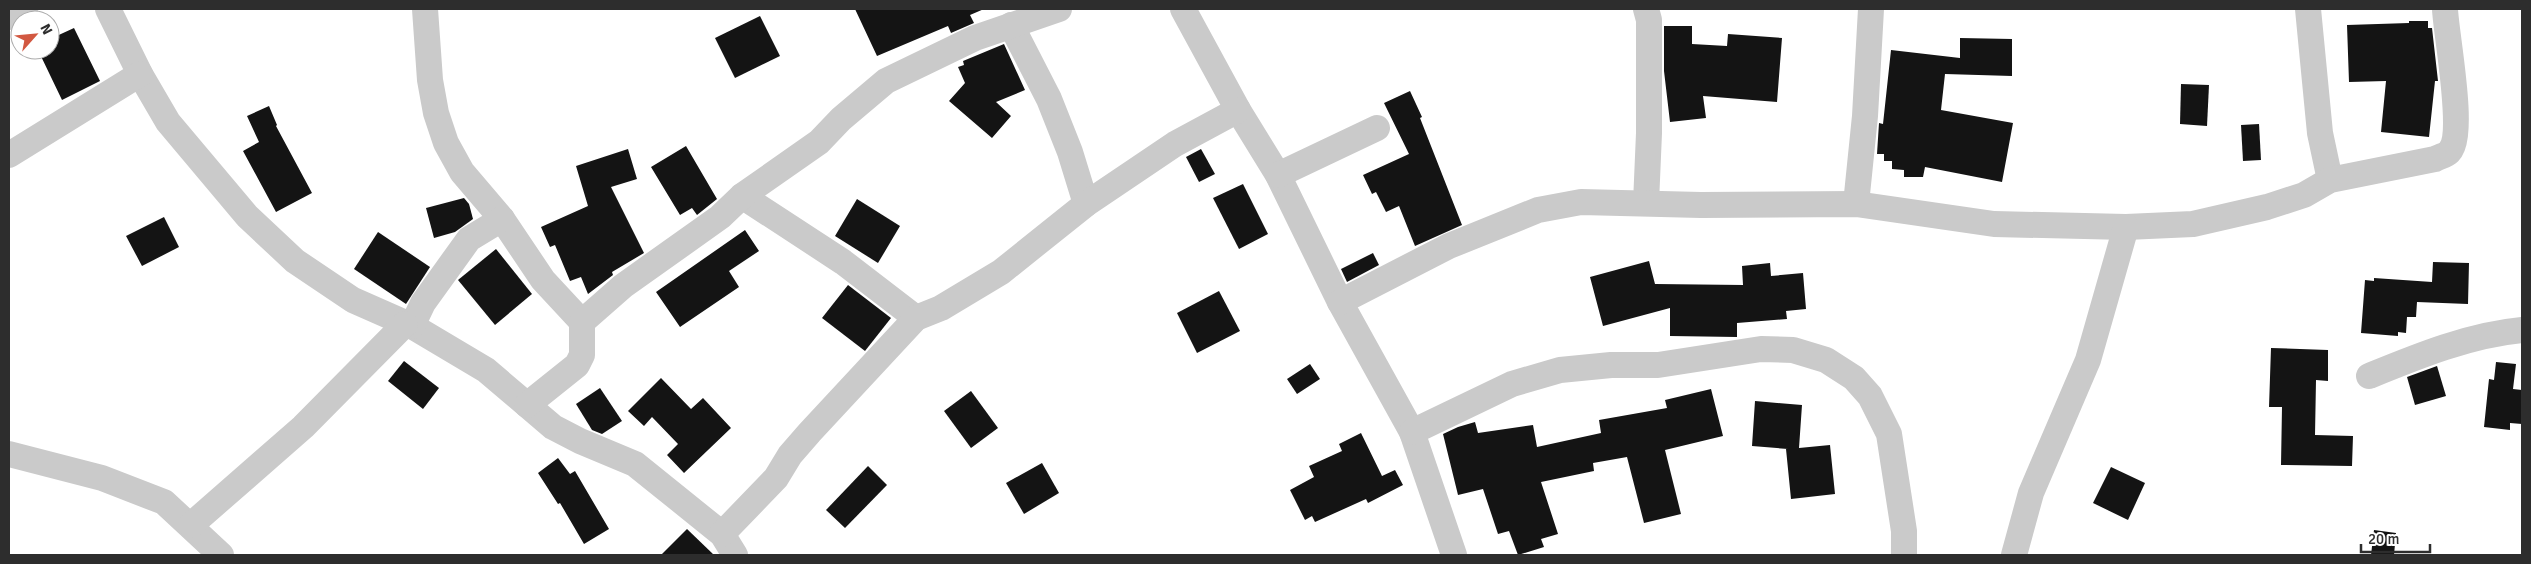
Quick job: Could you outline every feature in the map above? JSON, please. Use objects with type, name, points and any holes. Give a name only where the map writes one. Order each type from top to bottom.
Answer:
[{"type":"street","points":[[9,17],[25,9]]},
{"type":"street","points":[[108,9],[140,74],[168,122],[247,216],[295,261],[353,300],[408,325],[486,370],[553,427],[580,441],[634,464],[729,545],[790,455],[916,318],[941,308],[1001,272],[1086,204],[1175,144],[1238,110]]},
{"type":"street","points":[[425,9],[430,80],[436,113],[446,143],[462,172],[502,219],[543,280],[582,322]]},
{"type":"street","points":[[528,405],[577,364],[582,355],[580,336],[582,322],[623,286],[720,216],[742,196],[819,142],[841,119],[886,81],[975,38],[1059,9]]},
{"type":"street","points":[[1183,9],[1238,110],[1278,176],[1340,302],[1412,432],[1454,555]]},
{"type":"street","points":[[1646,9],[1649,20],[1649,133],[1646,203]]},
{"type":"street","points":[[1856,204],[1866,116],[1870,9]]},
{"type":"street","points":[[2308,9],[2320,133],[2330,180]]},
{"type":"street","points":[[1340,302],[1449,246],[1538,210],[1581,202],[1856,204],[1994,224],[2126,227],[2193,224],[2249,212],[2304,195],[2330,180],[2435,158],[2449,152],[2455,140],[2456,109],[2445,9]]},
{"type":"street","points":[[1011,25],[1049,99],[1070,152],[1086,204]]},
{"type":"street","points":[[9,155],[140,74]]},
{"type":"street","points":[[1278,176],[1377,128]]},
{"type":"street","points":[[742,196],[843,262],[916,318]]},
{"type":"street","points":[[191,525],[303,427],[408,325],[469,239],[502,219]]},
{"type":"street","points":[[2014,555],[2031,493],[2071,404],[2088,360],[2126,227]]},
{"type":"street","points":[[2368,376],[2452,345],[2503,332],[2522,330]]},
{"type":"street","points":[[1412,432],[1512,384],[1560,370],[1611,365],[1658,365],[1761,349],[1793,350],[1826,360],[1854,378],[1870,396],[1888,434],[1904,531],[1904,555]]},
{"type":"street","points":[[9,454],[102,478],[164,502],[222,555]]},
{"type":"building","points":[[855,9],[984,9],[970,15],[974,23],[951,33],[948,26],[877,56]]},
{"type":"building","points":[[760,16],[780,56],[735,78],[715,38]]},
{"type":"building","points":[[2409,21],[2428,21],[2428,28],[2432,28],[2438,81],[2435,81],[2429,137],[2381,132],[2386,81],[2349,82],[2347,25],[2409,23]]},
{"type":"building","points":[[1664,26],[1692,26],[1692,44],[1727,46],[1728,34],[1782,38],[1777,102],[1703,96],[1706,118],[1670,122],[1664,71]]},
{"type":"building","points":[[74,28],[100,81],[62,100],[43,60],[60,60],[60,34]]},
{"type":"building","points":[[1960,38],[2012,39],[2012,76],[1945,74],[1941,110],[2013,123],[2002,182],[1925,167],[1923,177],[1904,177],[1904,170],[1892,169],[1892,161],[1884,161],[1884,154],[1877,154],[1879,123],[1883,124],[1891,50],[1960,58]]},
{"type":"building","points":[[1004,44],[1025,90],[996,102],[1011,116],[992,138],[949,101],[965,83],[958,67],[964,65],[963,61]]},
{"type":"building","points":[[2181,84],[2209,85],[2207,126],[2180,124]]},
{"type":"building","points":[[1410,91],[1422,117],[1420,118],[1462,225],[1415,246],[1399,206],[1386,212],[1376,192],[1372,194],[1363,175],[1409,154],[1384,103]]},
{"type":"building","points":[[269,106],[276,126],[312,193],[276,212],[243,151],[259,142],[247,116]]},
{"type":"building","points":[[2259,124],[2261,160],[2243,161],[2241,125]]},
{"type":"building","points":[[686,146],[717,199],[697,215],[692,208],[680,215],[651,167]]},
{"type":"building","points":[[628,149],[637,179],[611,187],[644,253],[612,272],[613,275],[588,294],[581,277],[570,281],[555,245],[550,247],[541,227],[588,206],[576,166]]},
{"type":"building","points":[[1201,149],[1215,174],[1199,182],[1186,157]]},
{"type":"building","points":[[1243,184],[1268,234],[1239,249],[1213,198]]},
{"type":"building","points":[[464,198],[469,204],[473,219],[455,232],[434,238],[426,208]]},
{"type":"building","points":[[857,199],[900,226],[878,263],[835,236]]},
{"type":"building","points":[[164,217],[179,247],[142,266],[126,236]]},
{"type":"building","points":[[745,230],[759,251],[729,271],[739,287],[680,327],[656,292]]},
{"type":"building","points":[[378,232],[430,267],[406,304],[354,269]]},
{"type":"building","points":[[496,249],[532,294],[495,325],[458,280]]},
{"type":"building","points":[[1373,253],[1379,265],[1347,282],[1341,269]]},
{"type":"building","points":[[1649,261],[1655,284],[1743,285],[1742,266],[1770,263],[1771,276],[1803,273],[1806,309],[1786,311],[1787,319],[1737,323],[1737,337],[1670,336],[1670,308],[1603,326],[1590,277]]},
{"type":"building","points":[[2433,262],[2469,263],[2468,304],[2417,302],[2416,317],[2407,317],[2406,333],[2398,332],[2398,336],[2361,333],[2365,280],[2374,281],[2374,278],[2432,282]]},
{"type":"building","points":[[848,285],[891,318],[865,351],[822,318]]},
{"type":"building","points":[[1219,291],[1240,331],[1197,353],[1177,313]]},
{"type":"building","points":[[2271,348],[2328,350],[2328,381],[2316,380],[2315,435],[2353,436],[2352,466],[2281,465],[2282,407],[2269,407]]},
{"type":"building","points":[[404,361],[439,388],[423,409],[388,381]]},
{"type":"building","points":[[2496,362],[2516,364],[2513,389],[2522,390],[2522,424],[2510,423],[2510,430],[2484,427],[2489,379],[2494,380]]},
{"type":"building","points":[[1310,364],[1320,379],[1297,394],[1287,379]]},
{"type":"building","points":[[2437,366],[2446,396],[2415,405],[2407,377]]},
{"type":"building","points":[[661,378],[691,409],[703,398],[731,428],[684,473],[667,455],[678,444],[652,417],[644,426],[628,411]]},
{"type":"building","points":[[600,388],[622,421],[602,434],[592,430],[576,404]]},
{"type":"building","points":[[1711,389],[1723,436],[1665,450],[1681,514],[1644,523],[1627,457],[1593,463],[1594,471],[1541,482],[1558,534],[1541,539],[1544,547],[1518,555],[1509,531],[1498,534],[1483,489],[1458,495],[1443,434],[1458,427],[1475,422],[1478,433],[1533,425],[1537,447],[1601,433],[1599,420],[1667,408],[1665,400]]},
{"type":"building","points":[[971,391],[998,428],[971,448],[944,411]]},
{"type":"building","points":[[1755,401],[1802,405],[1799,448],[1830,445],[1835,494],[1791,499],[1786,449],[1788,449],[1752,446]]},
{"type":"building","points":[[1361,433],[1382,476],[1395,470],[1403,485],[1368,503],[1366,499],[1315,522],[1312,516],[1305,520],[1290,490],[1314,477],[1309,466],[1342,451],[1339,444]]},
{"type":"building","points":[[558,458],[570,474],[575,471],[609,529],[584,544],[560,503],[558,504],[538,473]]},
{"type":"building","points":[[1042,463],[1059,493],[1024,514],[1006,483]]},
{"type":"building","points":[[868,466],[887,485],[845,528],[826,510]]},
{"type":"building","points":[[2111,467],[2145,483],[2128,520],[2093,503]]},
{"type":"building","points":[[687,529],[714,555],[661,555]]},
{"type":"building","points":[[2374,530],[2396,533],[2394,555],[2371,555]]}]
